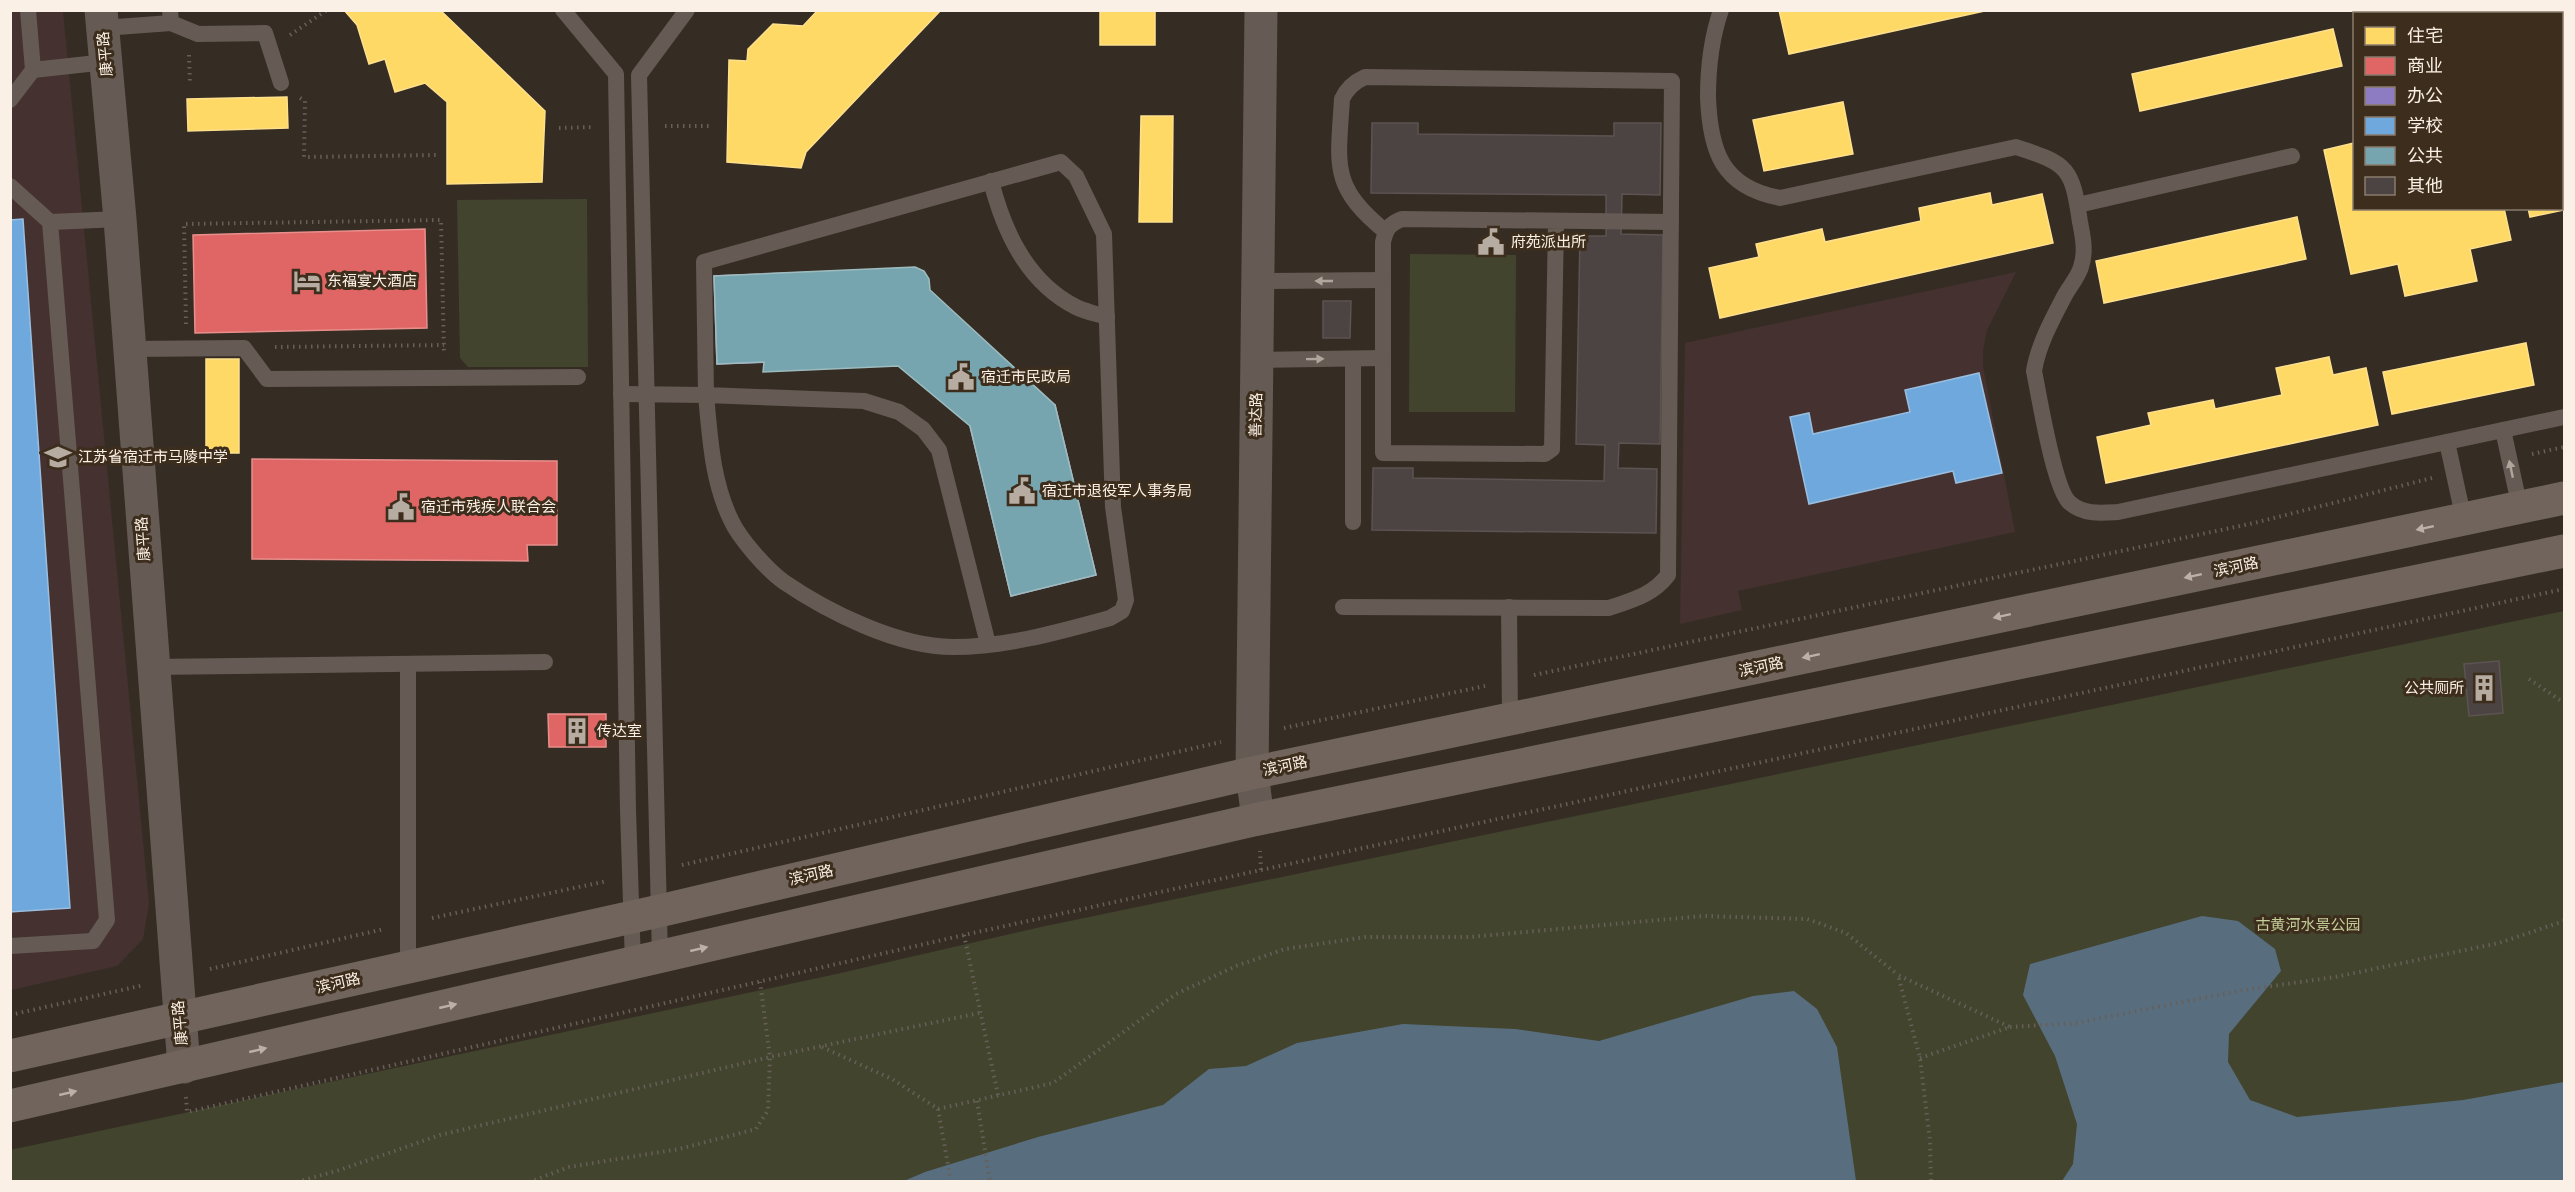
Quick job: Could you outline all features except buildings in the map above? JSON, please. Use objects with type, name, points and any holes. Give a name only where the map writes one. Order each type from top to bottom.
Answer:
[{"type":"main road","name":"滨河路","points":[[10,1056],[645,914],[1252,773],[2565,498]]},
{"type":"main road","points":[[10,1106],[1258,819],[2565,551]]},
{"type":"street","name":"善达路","points":[[1258,819],[1252,773],[1261,10]]},
{"type":"street","name":"康平路","points":[[102,19],[120,219],[152,667],[184,1067]]},
{"type":"lane","points":[[10,100],[33,70],[28,10]]},
{"type":"lane","points":[[563,10],[616,74],[628,810],[645,914],[646,961]]},
{"type":"lane","points":[[646,961],[645,914],[656,809],[639,75],[687,10]]},
{"type":"lane","points":[[1720,10],[1712,37],[1708,72],[1709,119],[1713,146],[1724,166],[1740,182],[1761,195],[1780,198],[2016,147],[2046,157],[2064,169],[2074,183],[2078,205],[2084,247],[2081,268],[2036,356],[2034,371],[2058,482],[2067,502],[2079,510],[2095,514],[2118,512],[2565,417]]},
{"type":"lane","points":[[102,19],[171,17],[198,34],[265,33],[280,83]]},
{"type":"lane","points":[[33,70],[106,62]]},
{"type":"lane","points":[[1343,606],[1610,608],[1645,595],[1660,585],[1668,575],[1672,81],[1365,77],[1356,81],[1345,90],[1342,99],[1339,158],[1343,180],[1349,195],[1368,217],[1385,231]]},
{"type":"lane","points":[[2078,205],[2292,156]]},
{"type":"lane","points":[[1061,162],[1076,176],[1104,234],[1107,317],[1113,507],[1126,600],[1122,611],[1110,618],[1011,642],[951,647],[909,640],[861,624],[824,606],[782,581],[750,548],[731,521],[719,488],[711,447],[706,395],[704,262],[1061,162]]},
{"type":"lane","points":[[991,181],[1000,215],[1028,267],[1048,287],[1076,307],[1107,317]]},
{"type":"lane","points":[[10,186],[50,222],[107,921],[93,941],[10,946]]},
{"type":"lane","points":[[50,222],[120,219]]},
{"type":"lane","points":[[1556,221],[1552,449],[1545,454],[1383,453],[1383,242],[1385,231],[1391,224],[1402,219],[1671,222]]},
{"type":"lane","points":[[1258,281],[1383,280]]},
{"type":"lane","points":[[129,349],[244,348],[267,379],[578,377]]},
{"type":"lane","points":[[1257,360],[1383,358]]},
{"type":"lane","points":[[1353,359],[1353,522]]},
{"type":"lane","points":[[621,394],[864,401],[899,412],[923,429],[939,450],[988,644]]},
{"type":"lane","points":[[2503,430],[2520,508]]},
{"type":"lane","points":[[2446,442],[2464,520]]},
{"type":"lane","points":[[1509,607],[1510,719]]},
{"type":"lane","points":[[152,667],[545,662]]},
{"type":"lane","points":[[408,664],[408,967]]},
{"type":"lane","points":[[628,810],[656,809]]},
{"type":"path","points":[[270,48],[327,10]]},
{"type":"path","points":[[280,83],[305,101],[304,157],[437,155]]},
{"type":"path","points":[[186,349],[184,224],[441,220],[445,377]]},
{"type":"path","points":[[244,348],[444,345]]},
{"type":"path","points":[[184,1067],[187,1112],[963,935],[2565,589]]},
{"type":"path","points":[[2529,679],[2565,703]]},
{"type":"path","points":[[1258,819],[1262,870]]},
{"type":"path","points":[[938,1109],[1053,1083],[1176,994],[1236,966],[1285,949],[1366,937],[1470,937],[1703,916],[1807,920],[1846,933],[1898,975],[2010,1027]]},
{"type":"path","points":[[1920,1058],[2010,1027],[2076,1023],[2244,990],[2335,977],[2499,943],[2565,921]]},
{"type":"path","points":[[963,935],[998,1095]]},
{"type":"path","points":[[1898,975],[1920,1058],[1930,1141],[1931,1182]]},
{"type":"path","points":[[530,1182],[569,1167],[679,1149],[756,1130],[768,1110],[770,1057],[760,982]]},
{"type":"path","points":[[297,1182],[343,1169],[440,1135],[770,1057],[979,1013]]},
{"type":"path","points":[[822,1047],[892,1079],[938,1109],[951,1182]]},
{"type":"path","points":[[977,1101],[990,1182]]},
{"type":"shaded area","name":"江苏省宿迁市马陵中学","points":[[10,11],[63,11],[149,904],[143,939],[117,966],[11,990]]},
{"type":"shaded area","points":[[2016,272],[1987,330],[1983,350],[1983,366],[2015,532],[1738,591],[1742,610],[1680,624],[1685,343]]},
{"type":"green space","points":[[587,199],[588,367],[468,367],[460,358],[457,200]]},
{"type":"green space","points":[[1410,254],[1516,255],[1515,412],[1409,412]]},
{"type":"green space","name":"古黄河水景公园","points":[[2564,611],[2564,1181],[11,1182],[10,1150],[832,975],[1041,927]]},
{"type":"water","points":[[2202,916],[2238,921],[2275,949],[2281,971],[2229,1034],[2228,1062],[2250,1100],[2297,1117],[2463,1100],[2564,1082],[2564,1181],[2062,1181],[2073,1164],[2077,1124],[2055,1056],[2023,995],[2030,964]]},
{"type":"water","points":[[1794,991],[1817,1009],[1837,1047],[1856,1181],[904,1181],[925,1172],[1038,1137],[1163,1105],[1209,1069],[1246,1066],[1297,1043],[1403,1024],[1515,1029],[1599,1041],[1753,996]]},
{"type":"place","name":"府苑派出所","points":[[1491,242]]},
{"type":"place","name":"东福宴大酒店","points":[[307,281]]},
{"type":"place","name":"宿迁市民政局","points":[[961,377]]},
{"type":"place","name":"江苏省宿迁市马陵中学","points":[[58,457]]},
{"type":"place","name":"宿迁市退役军人事务局","points":[[1022,491]]},
{"type":"place","name":"宿迁市残疾人联合会","points":[[401,507]]},
{"type":"place","name":"公共厕所","points":[[2484,688]]},
{"type":"place","name":"传达室","points":[[577,731]]}]
